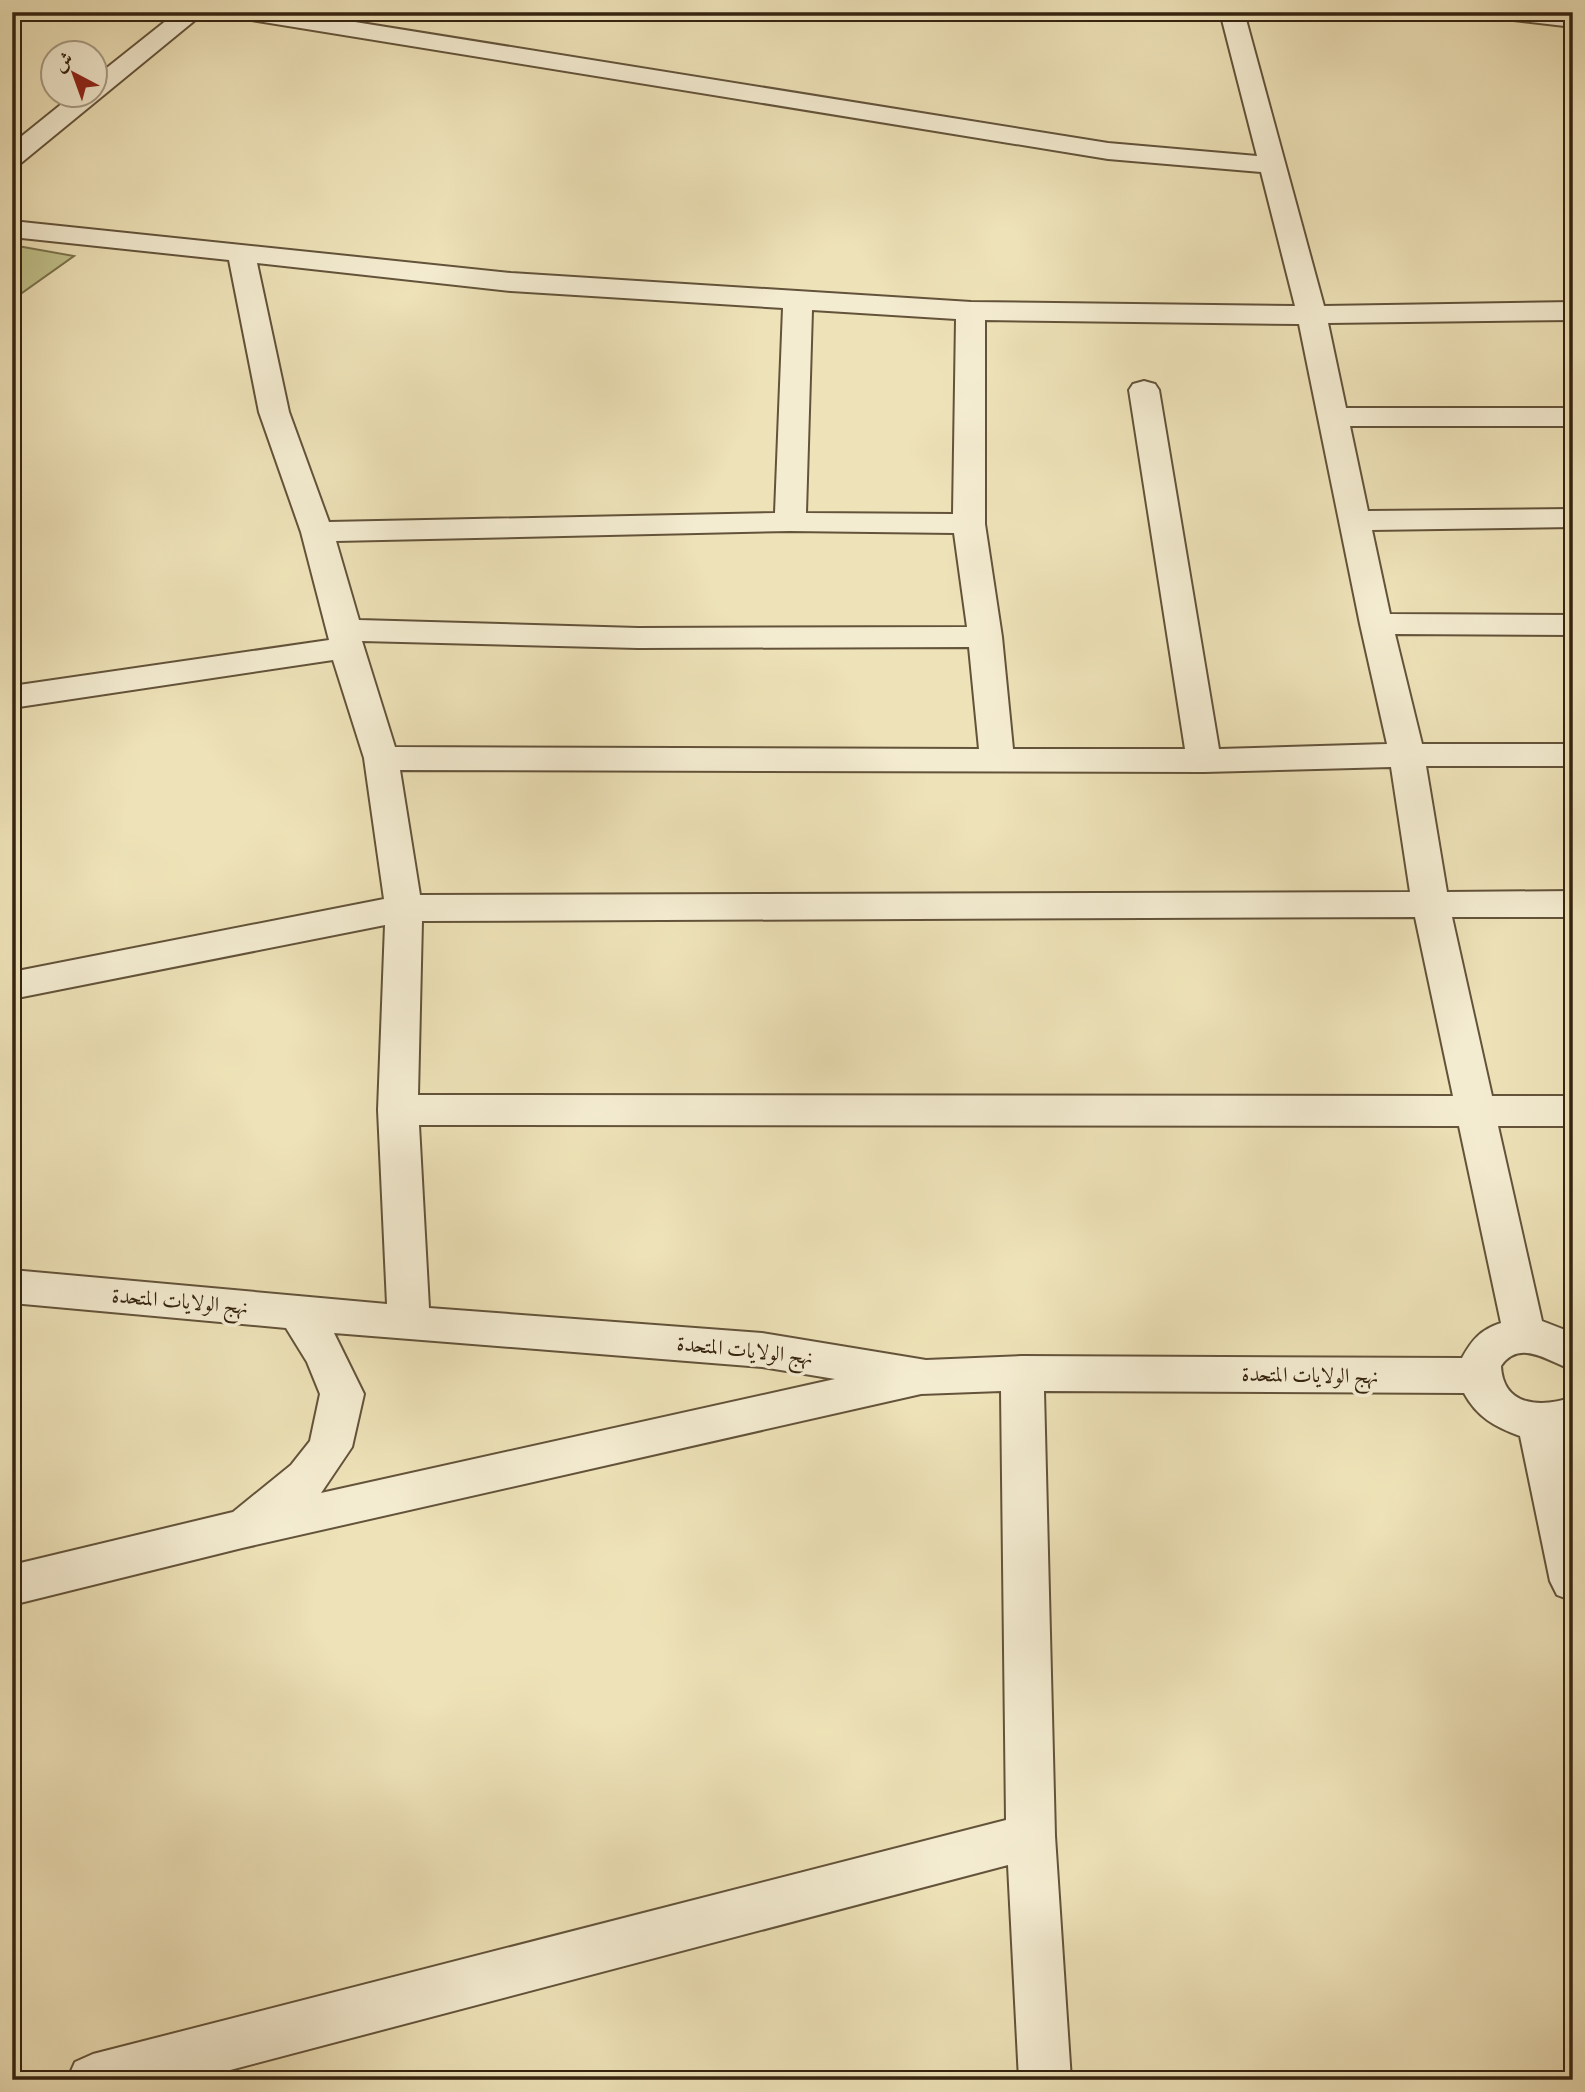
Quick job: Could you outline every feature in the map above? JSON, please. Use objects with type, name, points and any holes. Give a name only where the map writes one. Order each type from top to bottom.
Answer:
[{"type":"street","points":[[108,81],[193,12]]},
{"type":"street","points":[[245,12],[1108,151],[1271,165]]},
{"type":"street","points":[[1232,12],[1312,315],[1376,624],[1407,755],[1430,902],[1524,1335]]},
{"type":"street","points":[[1505,12],[1573,20]]},
{"type":"street","points":[[12,157],[74,108]]},
{"type":"street","points":[[12,229],[511,282],[971,311],[1312,315],[1573,311]]},
{"type":"street","points":[[241,252],[274,412],[317,532],[381,758],[404,908],[398,1110],[409,1323]]},
{"type":"street","points":[[790,522],[798,299]]},
{"type":"street","points":[[971,311],[969,524],[985,637],[997,759]]},
{"type":"street","points":[[1144,390],[1204,761]]},
{"type":"street","points":[[1334,416],[1573,417]]},
{"type":"street","points":[[1355,521],[1573,518]]},
{"type":"street","points":[[317,532],[790,522],[969,524]]},
{"type":"street","points":[[1376,624],[1573,625]]},
{"type":"street","points":[[12,697],[346,639],[985,637]]},
{"type":"street","points":[[381,758],[1204,761],[1407,755],[1573,755]]},
{"type":"street","points":[[12,986],[404,908],[1430,902],[1573,904]]},
{"type":"street","points":[[398,1110],[1573,1111]]},
{"type":"street","name":"نهج الولايات المتحدة","points":[[12,1286],[409,1323],[762,1350],[926,1377],[1021,1373],[1479,1376]]},
{"type":"street","points":[[242,1529],[307,1478],[330,1447],[342,1394],[325,1355],[299,1313]]},
{"type":"street","points":[[1573,1353],[1550,1339],[1524,1335],[1505,1337],[1489,1346],[1480,1360],[1479,1376],[1492,1402],[1515,1416],[1556,1419],[1573,1581]]},
{"type":"street","points":[[1021,1373],[1031,1836],[1045,2080]]},
{"type":"street","points":[[12,1585],[242,1529],[926,1377]]},
{"type":"street","points":[[93,2080],[1031,1836]]},
{"type":"green space","points":[[12,245],[74,256],[12,300]]}]
